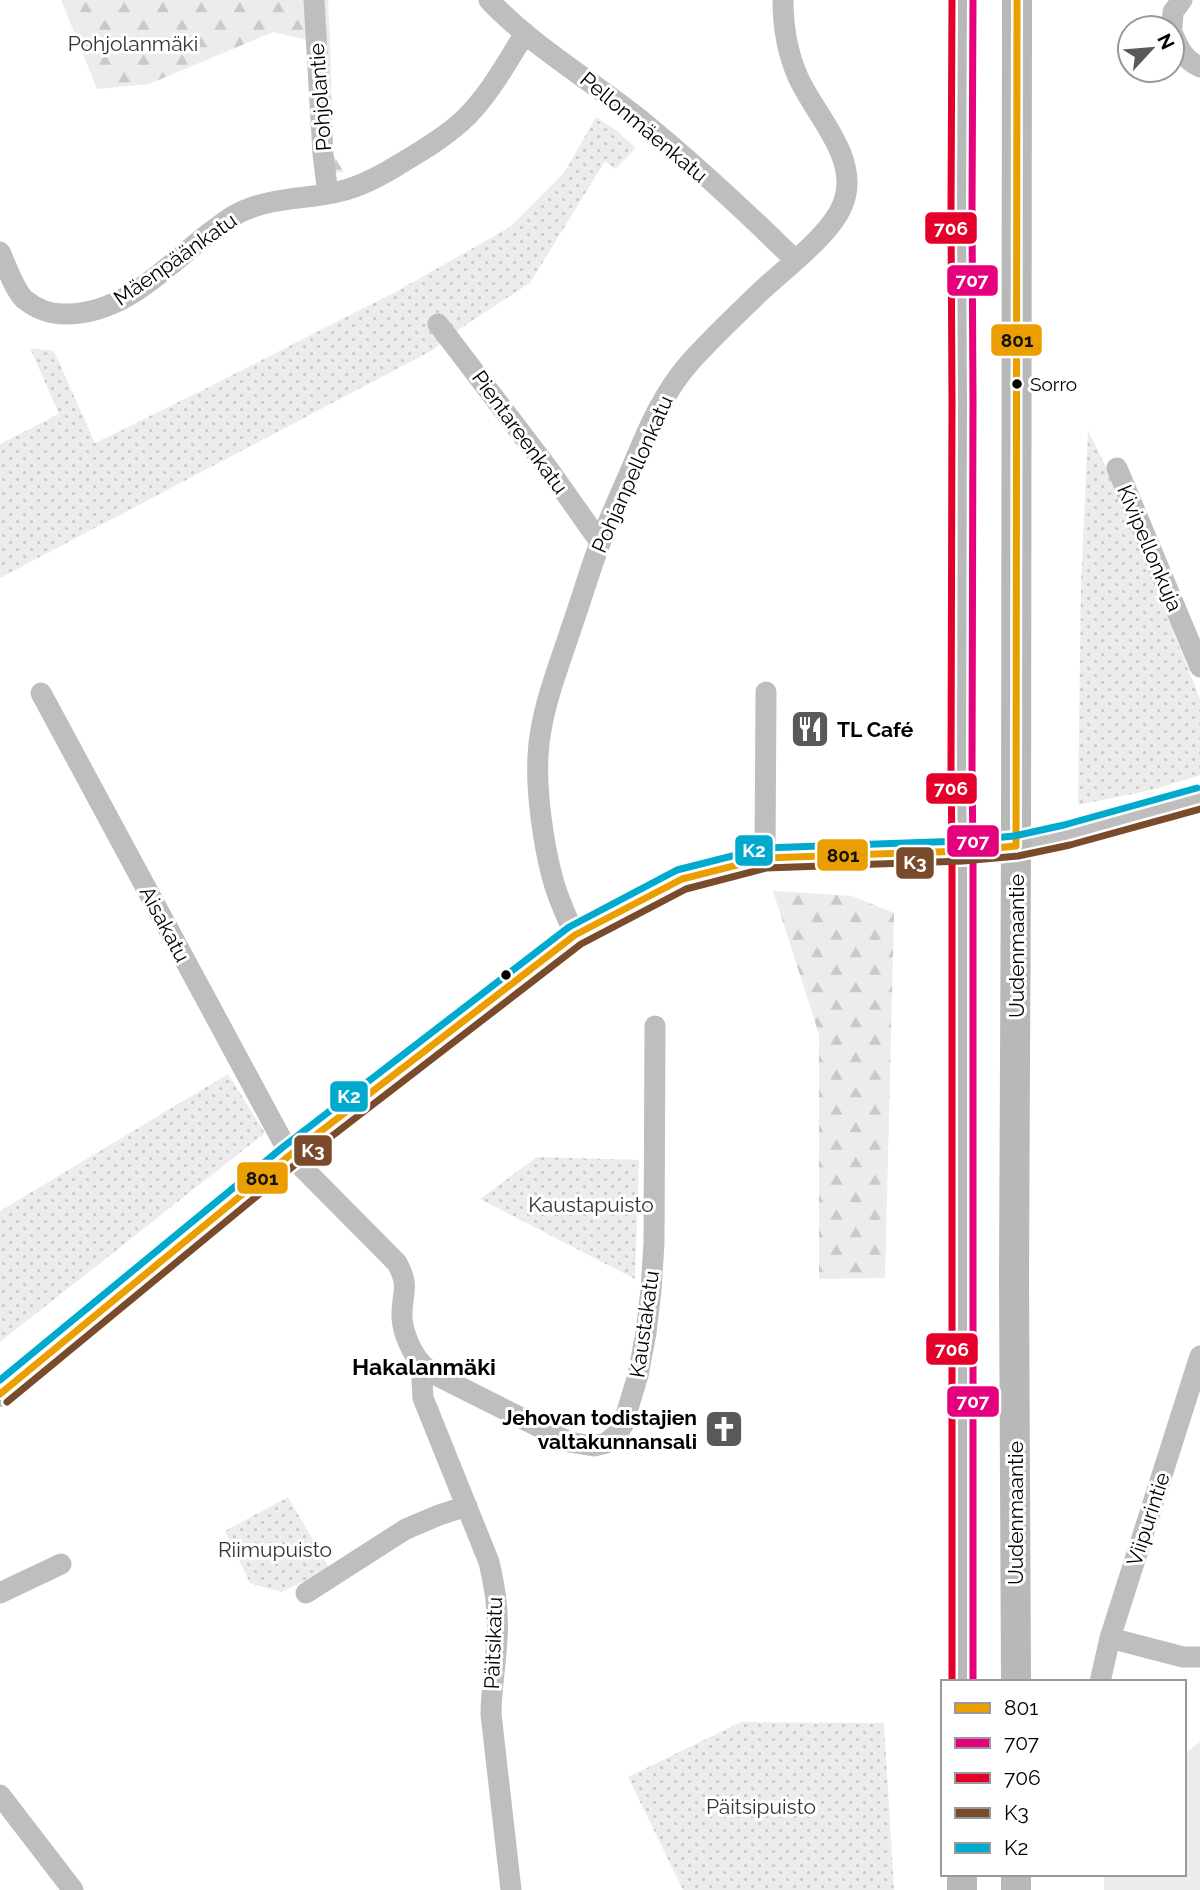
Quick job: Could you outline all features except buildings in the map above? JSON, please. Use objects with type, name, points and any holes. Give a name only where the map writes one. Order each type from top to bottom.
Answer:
[{"type":"main road","points":[[962,1680],[963,0]]},
{"type":"main road","name":"Uudenmaantie","points":[[1016,1680],[1014,1264],[1017,0]]},
{"type":"street","name":"Pohjolantie","points":[[314,0],[323,154],[328,194]]},
{"type":"street","name":"Pellonmäenkatu","points":[[489,0],[502,14],[648,126],[795,260]]},
{"type":"street","name":"Pohjanpellonkatu","points":[[575,935],[552,877],[538,790],[538,754],[555,676],[600,542],[645,437],[671,386],[691,360],[826,230],[838,217],[845,200],[848,183],[838,143],[808,98],[797,74],[783,25],[783,0]]},
{"type":"street","name":"Mäenpäänkatu","points":[[0,252],[22,297],[38,308],[59,314],[80,314],[107,306],[134,293],[196,243],[247,209],[275,201],[343,191],[383,175],[430,146],[461,122],[500,75],[526,33]]},
{"type":"street","points":[[1186,57],[1200,68]]},
{"type":"street","name":"Pientareenkatu","points":[[439,324],[600,542]]},
{"type":"street","name":"Kivipellonkuja","points":[[1116,468],[1200,667]]},
{"type":"street","points":[[765,858],[766,692]]},
{"type":"street","name":"Aisakatu","points":[[41,694],[290,1155]]},
{"type":"street","points":[[0,1394],[290,1155],[575,935],[682,879],[765,858],[963,851],[1016,846],[1067,835],[1200,798]]},
{"type":"street","name":"Kaustakatu","points":[[424,1366],[440,1377],[569,1443],[594,1446],[606,1443],[623,1425],[638,1375],[651,1290],[654,1243],[655,1026]]},
{"type":"street","points":[[290,1155],[397,1263],[404,1277],[402,1320],[413,1351],[424,1366]]},
{"type":"street","name":"Viipurintie","points":[[1100,1680],[1110,1638],[1200,1356]]},
{"type":"street","name":"Päitsikatu","points":[[424,1366],[423,1398],[489,1562],[495,1590],[497,1639],[491,1687],[491,1714],[511,1890]]},
{"type":"street","points":[[306,1592],[406,1529],[467,1506]]},
{"type":"street","points":[[0,1593],[61,1564]]},
{"type":"street","points":[[1110,1638],[1183,1657],[1200,1657]]},
{"type":"street","points":[[0,1795],[73,1890]]},
{"type":"green space","name":"Pohjolanmäki","points":[[61,0],[328,0],[333,154],[344,172],[315,176],[310,41],[273,32],[149,84],[97,89]]},
{"type":"green space","points":[[596,117],[636,148],[615,169],[605,161],[530,283],[431,351],[0,578],[0,444],[59,414],[30,348],[54,351],[95,443],[399,290],[510,227],[564,173]]},
{"type":"green space","points":[[1088,431],[1115,485],[1200,699],[1200,775],[1156,789],[1078,805],[1081,585]]},
{"type":"green space","points":[[773,891],[852,896],[894,913],[885,1278],[819,1279],[819,1034]]},
{"type":"green space","points":[[228,1074],[265,1133],[0,1342],[0,1211]]},
{"type":"green space","name":"Kaustapuisto","points":[[537,1157],[639,1160],[635,1279],[480,1199]]},
{"type":"green space","name":"Riimupuisto","points":[[288,1497],[330,1569],[281,1592],[250,1583],[225,1531]]},
{"type":"green space","name":"Päitsipuisto","points":[[741,1722],[884,1723],[894,1890],[683,1890],[628,1777]]},
{"type":"green space","points":[[1200,1742],[1200,1890],[1104,1890],[1104,1876],[1186,1876],[1186,1752]]},
{"type":"transit line","name":"706","points":[[952,0],[952,1680]]},
{"type":"transit line","name":"707","points":[[973,0],[973,1680]]},
{"type":"transit line","name":"801","points":[[0,1394],[290,1155],[575,935],[682,879],[765,858],[963,851],[1016,846],[1017,0]]},
{"type":"transit line","name":"K2","points":[[0,1380],[283,1147],[569,927],[677,870],[764,848],[962,841],[1014,836],[1197,788]]},
{"type":"transit line","name":"K3","points":[[7,1402],[297,1163],[581,944],[686,889],[766,868],[963,861],[1018,856],[1070,845],[1200,809]]},
{"type":"place","name":"Sorro","points":[[1017,384]]},
{"type":"place","name":"TL Café","points":[[810,729]]},
{"type":"place","name":"Jehovan todistajien valtakunnansali","points":[[724,1429]]},
{"type":"district","name":"Hakalanmäki","points":[[424,1366]]}]
